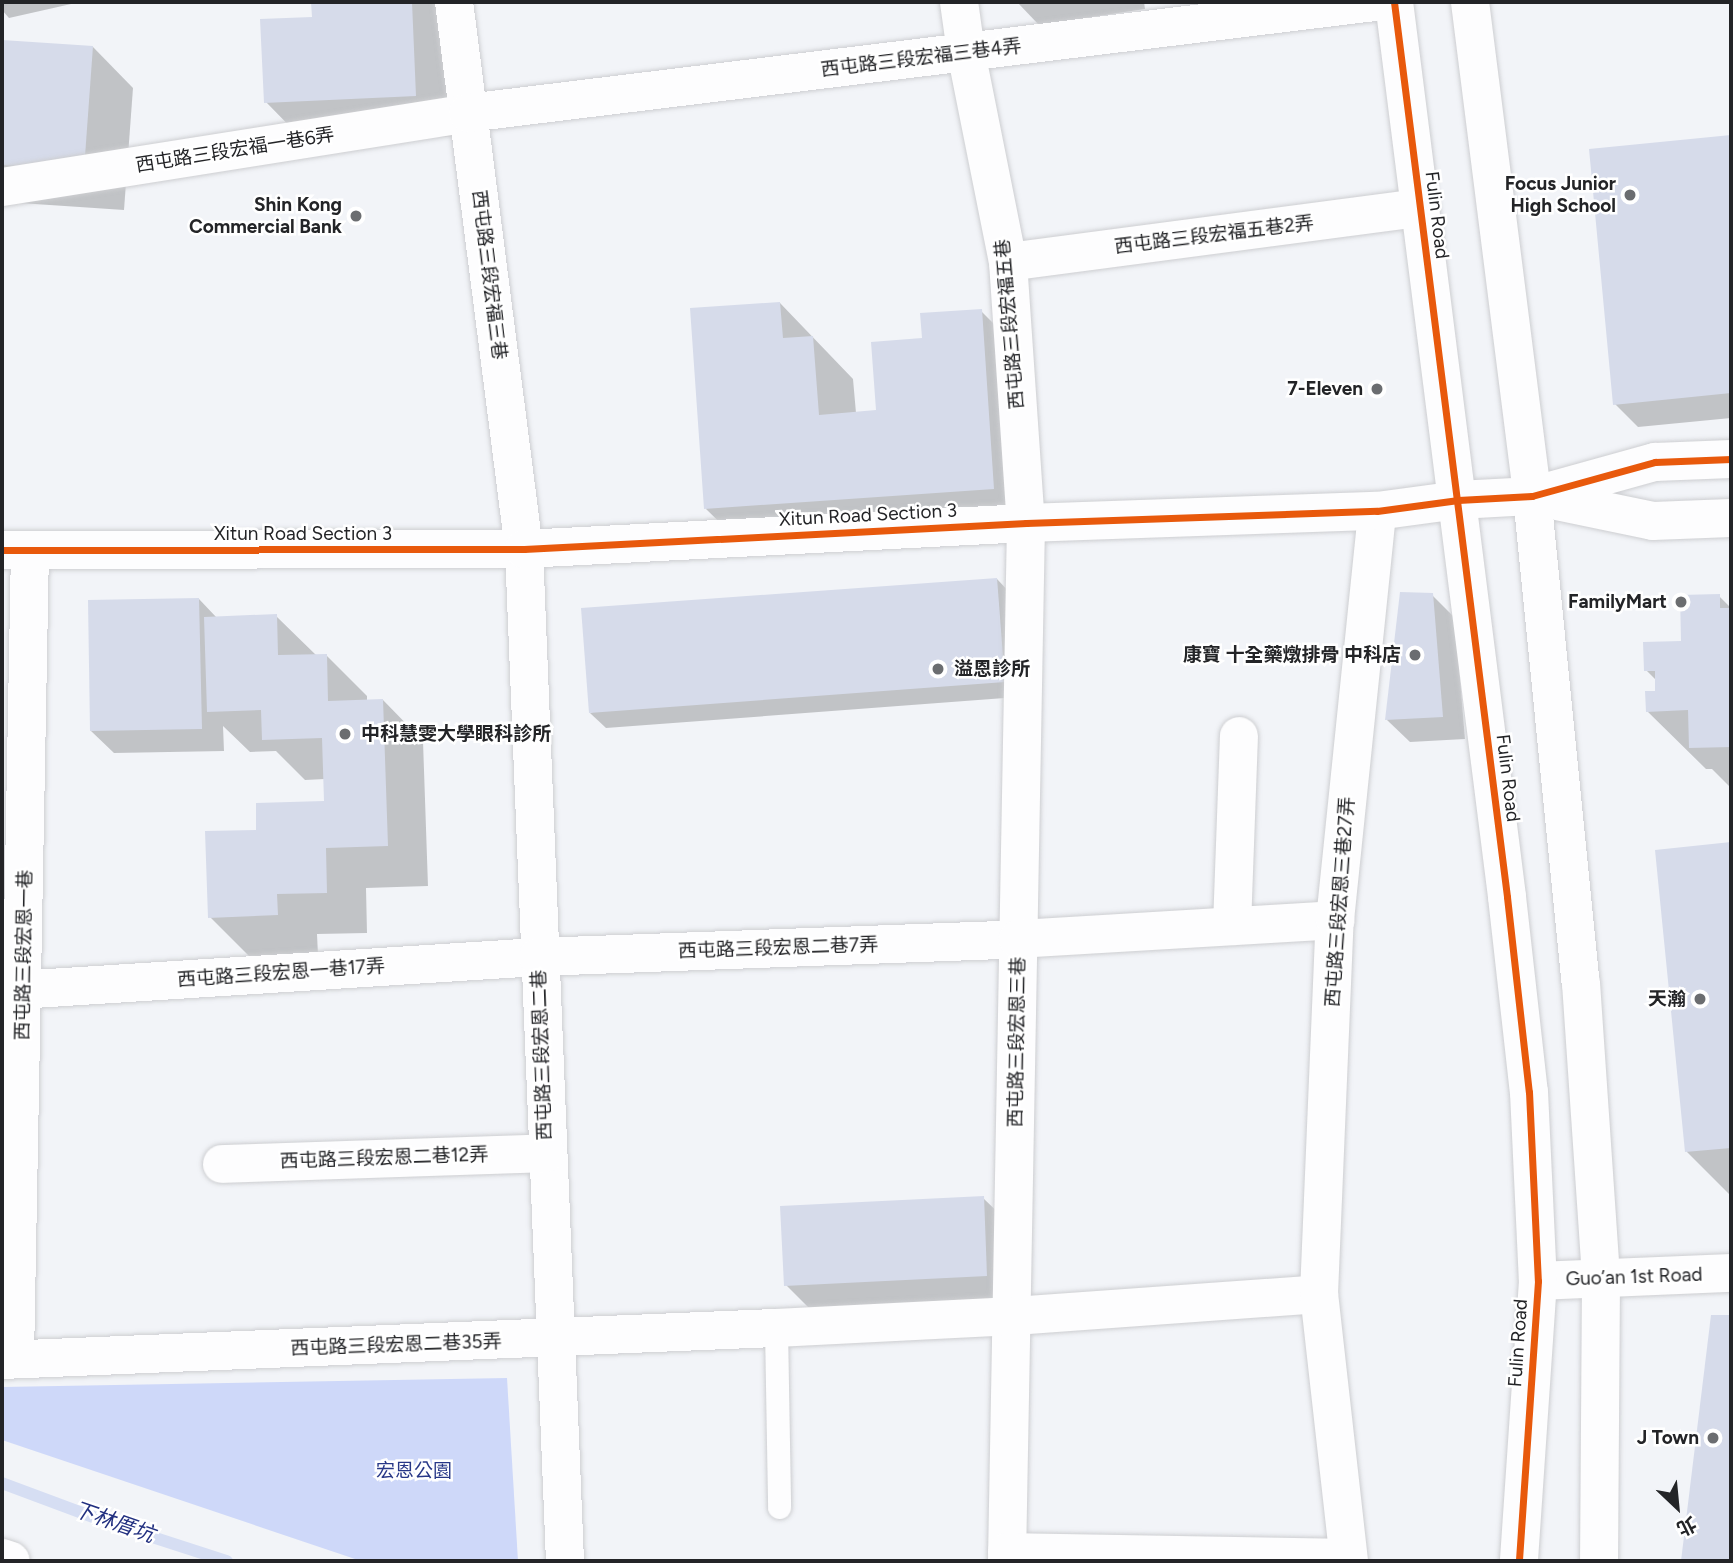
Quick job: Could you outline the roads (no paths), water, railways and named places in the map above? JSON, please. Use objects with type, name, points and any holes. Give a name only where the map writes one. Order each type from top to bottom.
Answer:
[{"type":"street","name":"西屯路三段宏福三巷","points":[[454,2],[524,549]]},
{"type":"street","name":"西屯路三段宏福五巷","points":[[959,2],[966,52],[1008,262],[1026,523]]},
{"type":"street","name":"西屯路三段宏福三巷4弄","points":[[468,113],[1374,2]]},
{"type":"street","name":"Fulin Road","points":[[1394,2],[1458,500],[1529,1092],[1538,1281],[1520,1561]]},
{"type":"street","points":[[1470,2],[1532,496],[1581,983],[1601,1280],[1599,1561]]},
{"type":"street","name":"西屯路三段宏福一巷6弄","points":[[2,187],[468,113]]},
{"type":"street","name":"西屯路三段宏福五巷2弄","points":[[1008,262],[1420,208]]},
{"type":"street","name":"Xitun Road Section 3","points":[[16,550],[524,549],[1026,523],[1377,511],[1458,500],[1532,496],[1656,462],[1731,458]]},
{"type":"street","name":"Xitun Road Section 3","points":[[1532,496],[1653,521],[1731,518]]},
{"type":"street","name":"西屯路三段宏恩三巷27弄","points":[[1348,1560],[1319,1294],[1335,920],[1377,511]]},
{"type":"street","name":"西屯路三段宏恩三巷","points":[[1007,1557],[1014,1316],[1026,523]]},
{"type":"street","name":"西屯路三段宏恩二巷","points":[[524,549],[538,957],[565,1561]]},
{"type":"street","name":"西屯路三段宏恩一巷","points":[[8,1360],[16,550]]},
{"type":"street","points":[[1232,926],[1239,736]]},
{"type":"street","name":"西屯路三段宏恩二巷7弄","points":[[538,957],[1018,939],[1335,920]]},
{"type":"street","name":"西屯路三段宏恩一巷17弄","points":[[12,990],[538,957]]},
{"type":"street","name":"西屯路三段宏恩二巷12弄","points":[[222,1164],[547,1153]]},
{"type":"street","name":"Guo’an 1st Road","points":[[1538,1281],[1731,1273]]},
{"type":"street","points":[[1014,1316],[1319,1294]]},
{"type":"street","name":"西屯路三段宏恩二巷35弄","points":[[8,1360],[555,1339],[1014,1316]]},
{"type":"street","points":[[1007,1557],[1348,1560]]},
{"type":"street","points":[[2,1558],[11,1561]]},
{"type":"lane","points":[[776,1328],[779,1507]]},
{"type":"waterway","name":"下林厝坑","points":[[2,1483],[109,1523],[227,1561]]},
{"type":"place","name":"Focus Junior High School","points":[[1630,195]]},
{"type":"place","name":"Shin Kong Commercial Bank","points":[[356,216]]},
{"type":"place","name":"7-Eleven","points":[[1377,389]]},
{"type":"place","name":"FamilyMart","points":[[1681,602]]},
{"type":"place","name":"康寶 十全藥燉排骨 中科店","points":[[1415,655]]},
{"type":"place","name":"溢恩診所","points":[[938,669]]},
{"type":"place","name":"中科慧雯大學眼科診所","points":[[345,734]]},
{"type":"place","name":"天瀚","points":[[1700,999]]},
{"type":"place","name":"J Town","points":[[1713,1438]]},
{"type":"park label","name":"宏恩公園","points":[[414,1471]]}]
